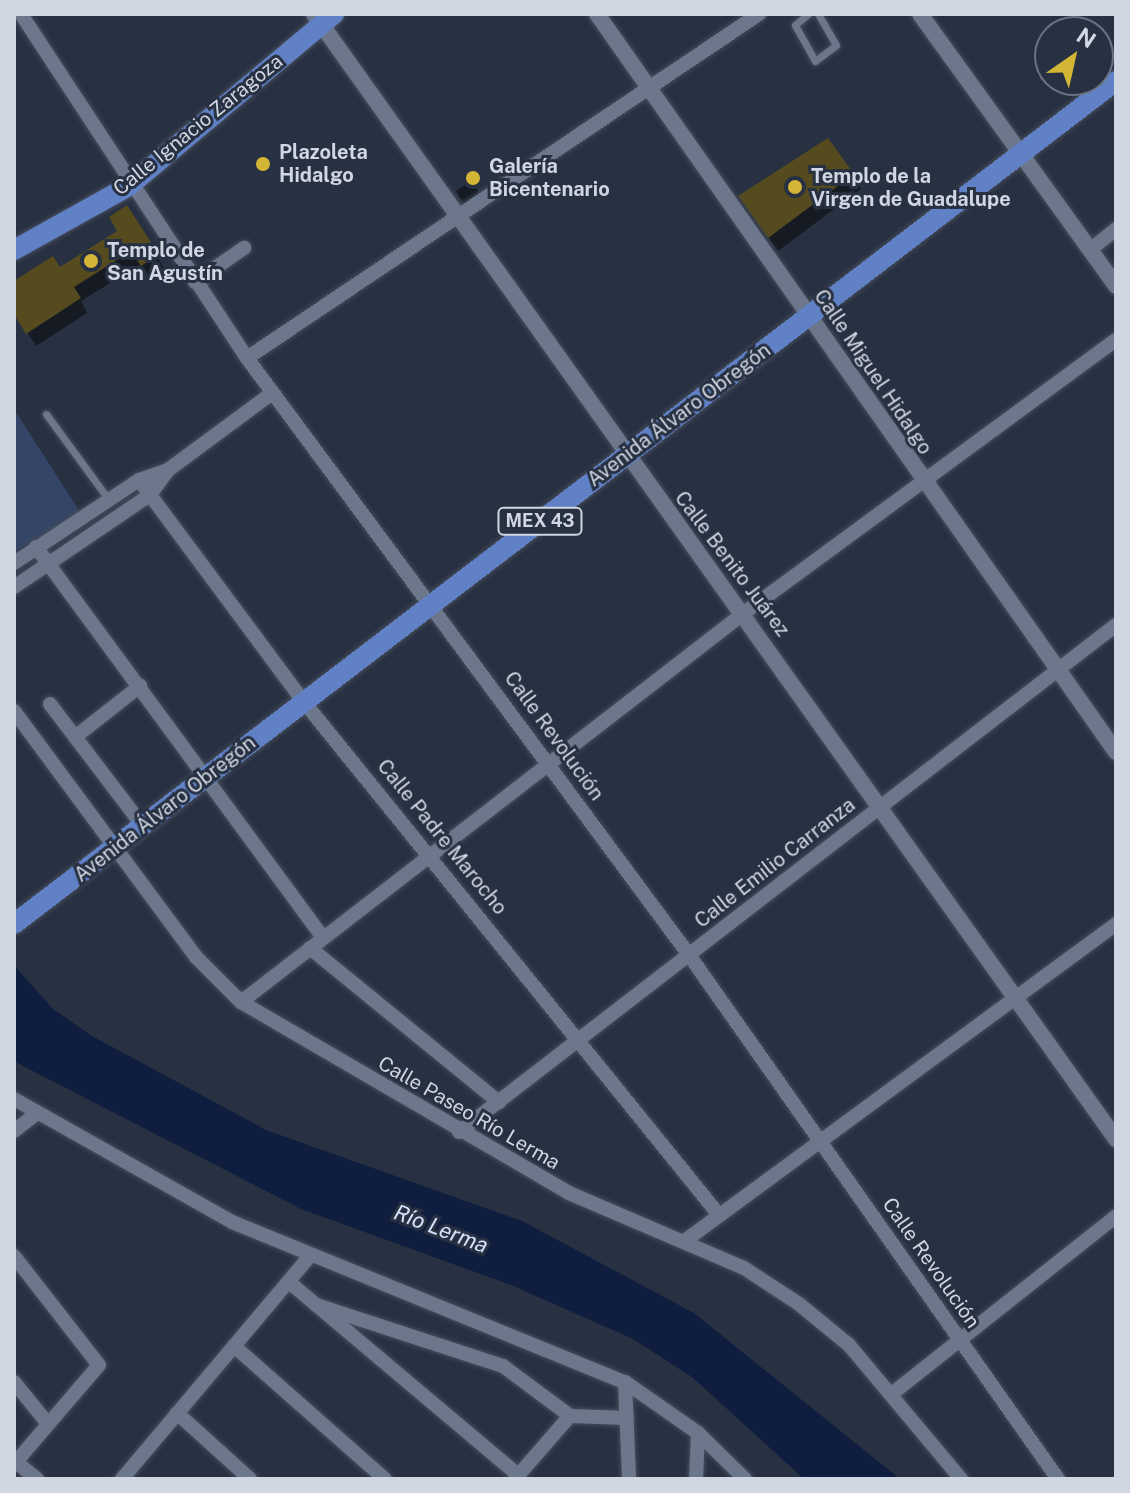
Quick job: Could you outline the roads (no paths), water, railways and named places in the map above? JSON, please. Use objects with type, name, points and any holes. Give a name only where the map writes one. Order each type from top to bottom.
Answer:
[{"type":"main road","name":"Calle Ignacio Zaragoza","points":[[14,250],[129,186],[323,17]]},
{"type":"main road","name":"Avenida Álvaro Obregón","points":[[14,924],[1116,81]]},
{"type":"street","name":"Calle Revolución","points":[[21,14],[129,186],[247,358],[433,603],[689,955],[1058,1479]]},
{"type":"street","name":"Calle Miguel Hidalgo","points":[[597,14],[812,313],[923,481],[1116,752]]},
{"type":"street","points":[[247,358],[759,14]]},
{"type":"street","points":[[920,14],[1116,286]]},
{"type":"street","name":"Calle Benito Juárez","points":[[323,17],[455,216],[626,456],[883,805],[1116,1139]]},
{"type":"street","points":[[1090,250],[1116,229]]},
{"type":"street","points":[[195,282],[244,248]]},
{"type":"street","points":[[241,1002],[744,613],[1116,340]]},
{"type":"street","points":[[14,563],[139,480],[168,470],[272,393]]},
{"type":"street","points":[[14,587],[150,495],[168,470]]},
{"type":"street","name":"Calle Padre Marocho","points":[[139,480],[304,702],[431,854],[719,1215]]},
{"type":"street","points":[[36,547],[208,776],[323,938]]},
{"type":"street","name":"Calle Emilio Carranza","points":[[459,1132],[1116,625]]},
{"type":"street","points":[[75,737],[140,686]]},
{"type":"street","points":[[50,704],[143,826]]},
{"type":"street","name":"Calle Paseo Río Lerma","points":[[14,711],[113,849],[241,1002],[459,1132],[569,1193],[686,1240],[799,1304],[893,1393],[961,1479]]},
{"type":"street","points":[[686,1240],[1116,924]]},
{"type":"street","points":[[310,948],[499,1102]]},
{"type":"street","points":[[14,1099],[165,1189],[310,1256],[625,1382],[698,1433],[745,1479]]},
{"type":"street","points":[[14,1131],[37,1113]]},
{"type":"street","points":[[893,1393],[1116,1216]]},
{"type":"street","points":[[14,1256],[99,1365],[15,1463],[37,1479]]},
{"type":"street","points":[[122,1479],[310,1256]]},
{"type":"street","points":[[289,1282],[517,1477],[570,1416]]},
{"type":"street","points":[[316,1305],[503,1366],[570,1416],[627,1418]]},
{"type":"street","points":[[234,1346],[385,1479]]},
{"type":"street","points":[[14,1382],[48,1424]]},
{"type":"street","points":[[625,1382],[629,1479]]},
{"type":"street","points":[[177,1413],[250,1479]]},
{"type":"street","points":[[696,1479],[698,1433]]},
{"type":"lane","points":[[808,14],[795,25],[815,61],[836,45],[818,14]]},
{"type":"lane","points":[[46,414],[109,500]]},
{"type":"water","name":"Río Lerma","points":[[14,965],[53,1009],[92,1036],[266,1130],[522,1221],[694,1313],[900,1479],[804,1479],[692,1377],[633,1339],[511,1285],[301,1209],[23,1066],[14,1060]]},
{"type":"place","name":"Plazoleta Hidalgo","points":[[263,164]]},
{"type":"place","name":"Galería Bicentenario","points":[[473,178]]},
{"type":"place","name":"Templo de la Virgen de Guadalupe","points":[[795,187]]},
{"type":"place","name":"Templo de San Agustín","points":[[91,261]]}]
